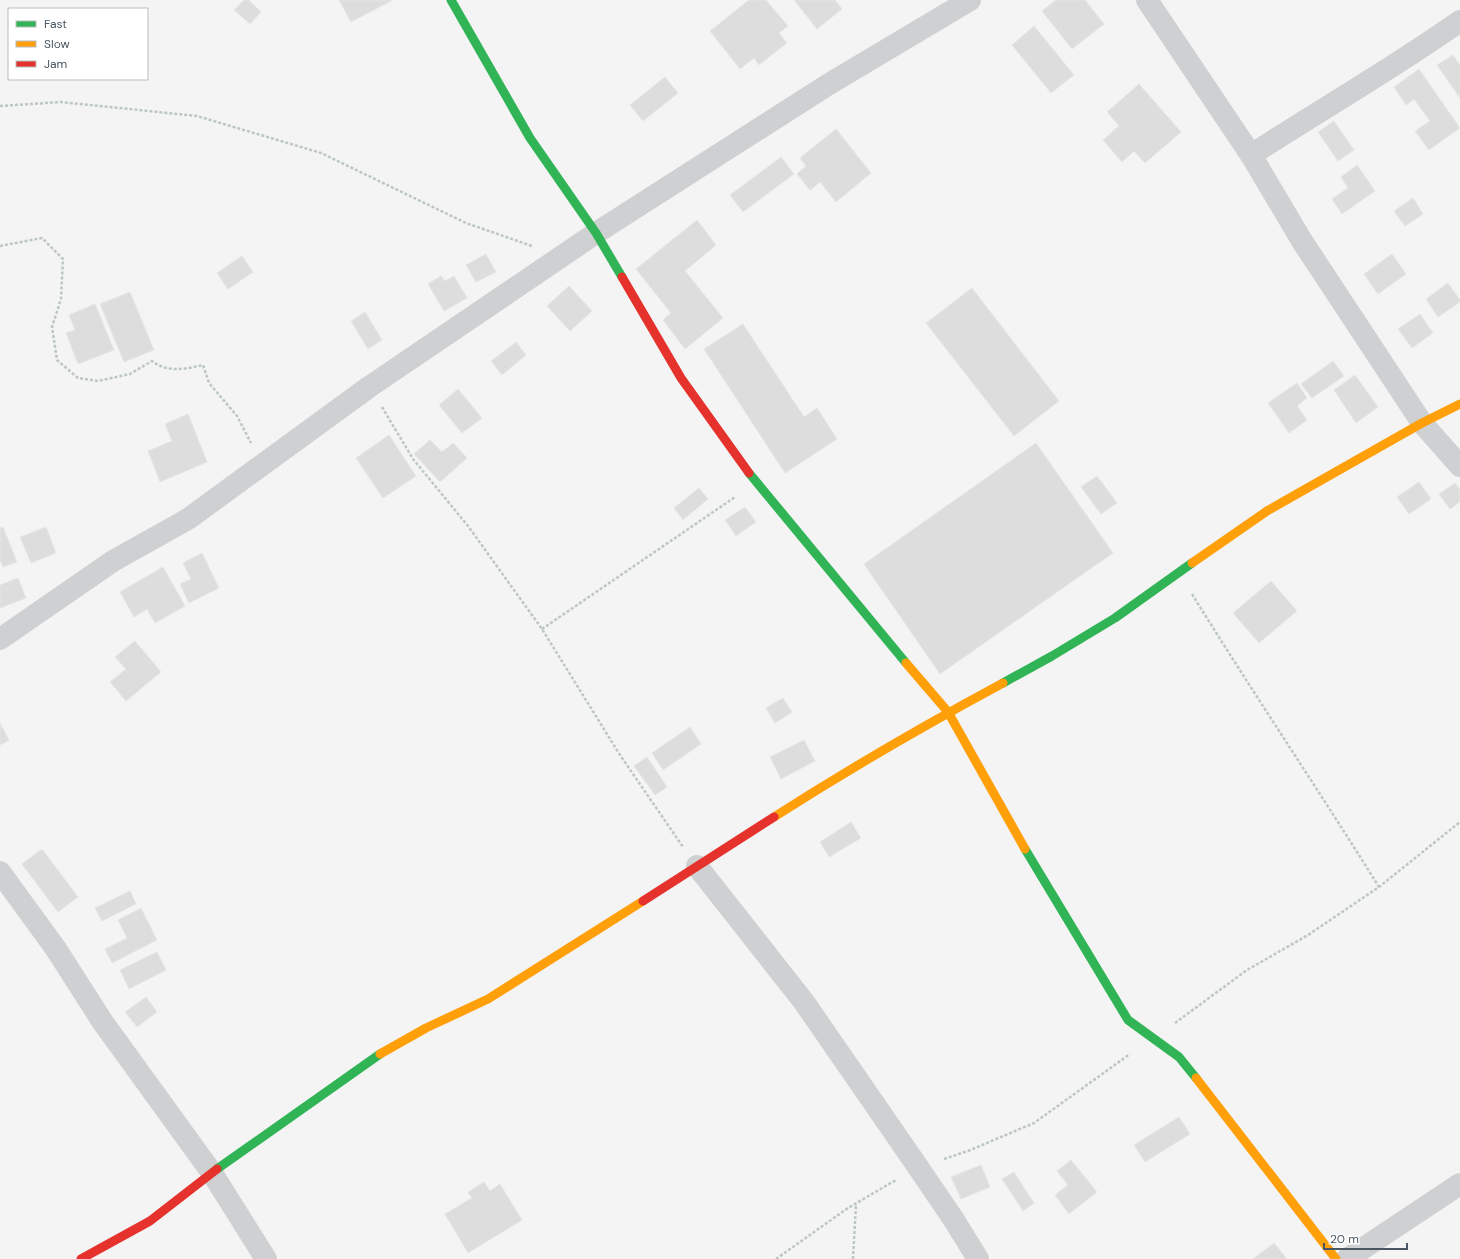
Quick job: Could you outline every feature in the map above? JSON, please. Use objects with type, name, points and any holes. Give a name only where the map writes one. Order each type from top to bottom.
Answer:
[{"type":"street","points":[[451,0],[462,22],[530,138],[596,234],[681,378],[756,483],[948,712],[1045,884],[1128,1020],[1141,1032],[1166,1046],[1186,1064],[1203,1088],[1268,1167],[1336,1259]]},
{"type":"street","points":[[0,639],[113,561],[188,519],[370,386],[596,234],[829,84],[970,0]]},
{"type":"street","points":[[1147,0],[1251,155],[1302,241],[1422,423],[1460,466]]},
{"type":"street","points":[[1251,155],[1307,118],[1353,92],[1460,21]]},
{"type":"street","points":[[82,1259],[150,1221],[212,1173],[384,1051],[426,1028],[488,999],[536,970],[833,779],[948,712],[1052,656],[1115,618],[1267,511],[1422,423],[1460,404]]},
{"type":"street","points":[[697,866],[804,1002],[954,1220],[978,1259]]},
{"type":"street","points":[[0,872],[56,949],[107,1027],[212,1173],[266,1259]]},
{"type":"street","points":[[1347,1259],[1460,1184]]},
{"type":"path","points":[[0,106],[61,102],[197,116],[321,153],[466,223],[563,256]]},
{"type":"path","points":[[0,246],[42,238],[63,259],[61,299],[52,327],[57,360],[78,378],[98,381],[130,374],[152,361],[158,366],[181,370],[203,365],[209,383],[237,416],[263,464]]},
{"type":"path","points":[[370,386],[413,459],[468,526],[542,629],[620,755],[697,866]]},
{"type":"path","points":[[542,629],[756,483]]},
{"type":"path","points":[[1179,574],[1249,688],[1328,804],[1379,887]]},
{"type":"path","points":[[776,1259],[856,1203],[918,1167],[968,1151],[1034,1123],[1247,970],[1308,935],[1379,887],[1460,822]]},
{"type":"path","points":[[853,1259],[856,1203]]},
{"type":"building","points":[[244,0],[249,0],[261,12],[250,24],[234,10]]},
{"type":"building","points":[[339,0],[393,0],[351,22]]},
{"type":"building","points":[[749,0],[766,0],[788,26],[779,33],[787,43],[759,65],[754,58],[740,69],[710,31]]},
{"type":"building","points":[[794,0],[835,0],[842,9],[817,29]]},
{"type":"building","points":[[1056,0],[1085,0],[1104,24],[1072,49],[1042,11]]},
{"type":"building","points":[[1034,26],[1074,75],[1051,93],[1012,45]]},
{"type":"building","points":[[1453,55],[1460,65],[1460,98],[1437,65]]},
{"type":"building","points":[[1419,69],[1460,128],[1429,150],[1415,131],[1430,121],[1414,99],[1406,105],[1394,87]]},
{"type":"building","points":[[665,77],[678,93],[643,121],[630,105]]},
{"type":"building","points":[[1139,84],[1181,132],[1145,163],[1134,151],[1122,162],[1103,140],[1119,126],[1107,112]]},
{"type":"building","points":[[1334,121],[1354,150],[1338,161],[1318,132]]},
{"type":"building","points":[[836,129],[871,173],[836,202],[820,182],[810,190],[797,174],[806,166],[800,158]]},
{"type":"building","points":[[781,157],[794,174],[743,212],[730,195]]},
{"type":"building","points":[[1357,165],[1375,191],[1342,214],[1332,199],[1348,188],[1341,177]]},
{"type":"building","points":[[1413,198],[1423,214],[1405,226],[1394,211]]},
{"type":"building","points":[[697,220],[716,245],[685,271],[723,318],[685,349],[663,320],[671,313],[636,269]]},
{"type":"building","points":[[486,254],[496,272],[476,282],[466,265]]},
{"type":"building","points":[[1392,254],[1406,274],[1378,294],[1364,274]]},
{"type":"building","points":[[242,256],[253,272],[228,289],[217,273]]},
{"type":"building","points":[[441,276],[445,281],[454,276],[467,298],[444,311],[428,284]]},
{"type":"building","points":[[1448,283],[1460,302],[1438,317],[1426,299]]},
{"type":"building","points":[[569,286],[592,311],[570,331],[547,306]]},
{"type":"building","points":[[972,288],[1059,401],[1014,436],[926,323]]},
{"type":"building","points":[[130,292],[154,350],[124,362],[100,304]]},
{"type":"building","points":[[95,304],[114,350],[78,364],[66,333],[75,330],[69,315]]},
{"type":"building","points":[[365,312],[382,340],[368,349],[351,321]]},
{"type":"building","points":[[1420,314],[1433,333],[1412,348],[1398,329]]},
{"type":"building","points":[[743,324],[804,417],[817,408],[837,439],[785,473],[704,349]]},
{"type":"building","points":[[516,342],[526,355],[502,375],[491,361]]},
{"type":"building","points":[[1333,361],[1344,376],[1312,398],[1301,384]]},
{"type":"building","points":[[1355,375],[1378,407],[1356,423],[1334,390]]},
{"type":"building","points":[[1297,383],[1307,398],[1297,406],[1307,420],[1289,433],[1268,403]]},
{"type":"building","points":[[458,389],[482,418],[462,433],[439,405]]},
{"type":"building","points":[[188,414],[207,462],[160,482],[148,451],[172,441],[165,424]]},
{"type":"building","points":[[389,435],[416,476],[383,498],[356,458]]},
{"type":"building","points":[[430,440],[442,452],[453,443],[467,458],[440,482],[414,454]]},
{"type":"building","points":[[1036,443],[1113,553],[940,674],[864,564]]},
{"type":"building","points":[[1097,476],[1117,503],[1101,514],[1081,487]]},
{"type":"building","points":[[1419,482],[1431,499],[1409,514],[1397,497]]},
{"type":"building","points":[[1455,483],[1460,490],[1460,502],[1450,509],[1439,494]]},
{"type":"building","points":[[699,488],[708,499],[683,520],[674,508]]},
{"type":"building","points":[[745,507],[756,522],[736,536],[725,520]]},
{"type":"building","points":[[3,527],[17,562],[3,567],[0,560],[0,528]]},
{"type":"building","points":[[46,527],[56,553],[31,563],[20,537]]},
{"type":"building","points":[[202,553],[219,588],[189,603],[180,584],[191,579],[183,563]]},
{"type":"building","points":[[163,567],[185,606],[155,623],[147,609],[134,617],[120,592]]},
{"type":"building","points":[[18,578],[26,598],[0,608],[0,585]]},
{"type":"building","points":[[1271,581],[1297,611],[1259,643],[1233,613]]},
{"type":"building","points":[[135,641],[161,672],[126,701],[110,682],[126,669],[115,657]]},
{"type":"building","points":[[783,698],[792,712],[775,723],[766,708]]},
{"type":"building","points":[[0,723],[9,740],[0,745]]},
{"type":"building","points":[[690,727],[701,744],[663,770],[652,753]]},
{"type":"building","points":[[804,740],[815,761],[781,779],[770,757]]},
{"type":"building","points":[[647,757],[667,787],[655,795],[634,766]]},
{"type":"building","points":[[851,822],[861,838],[829,857],[820,842]]},
{"type":"building","points":[[42,849],[78,897],[58,912],[22,864]]},
{"type":"building","points":[[130,891],[136,904],[102,921],[95,908]]},
{"type":"building","points":[[141,908],[157,940],[112,963],[105,949],[127,938],[118,920]]},
{"type":"building","points":[[157,952],[166,970],[129,989],[120,970]]},
{"type":"building","points":[[146,997],[157,1012],[137,1027],[125,1012]]},
{"type":"building","points":[[1179,1117],[1190,1134],[1145,1162],[1134,1145]]},
{"type":"building","points":[[1071,1160],[1097,1192],[1069,1214],[1055,1195],[1068,1185],[1057,1171]]},
{"type":"building","points":[[981,1165],[990,1187],[961,1199],[951,1177]]},
{"type":"building","points":[[1014,1172],[1034,1203],[1023,1211],[1002,1179]]},
{"type":"building","points":[[484,1182],[490,1191],[500,1184],[522,1220],[468,1253],[445,1214],[472,1198],[468,1192]]},
{"type":"building","points":[[1274,1243],[1287,1259],[1253,1259]]},
{"type":"traffic: fast","points":[[451,0],[530,138],[596,233],[622,277]]},
{"type":"traffic: fast","points":[[749,473],[906,663]]},
{"type":"traffic: fast","points":[[1003,683],[1052,656],[1115,618],[1192,563]]},
{"type":"traffic: fast","points":[[1025,849],[1128,1020],[1179,1057],[1196,1078]]},
{"type":"traffic: fast","points":[[217,1169],[380,1054]]},
{"type":"traffic: slow","points":[[1192,563],[1267,511],[1422,423],[1460,404]]},
{"type":"traffic: slow","points":[[906,663],[948,712],[1025,849]]},
{"type":"traffic: slow","points":[[774,817],[887,748],[1003,683]]},
{"type":"traffic: slow","points":[[380,1054],[426,1028],[488,999],[643,901]]},
{"type":"traffic: slow","points":[[1196,1078],[1336,1259]]},
{"type":"traffic: jam","points":[[622,277],[681,378],[749,473]]},
{"type":"traffic: jam","points":[[643,901],[774,817]]},
{"type":"traffic: jam","points":[[81,1259],[150,1221],[217,1169]]}]
